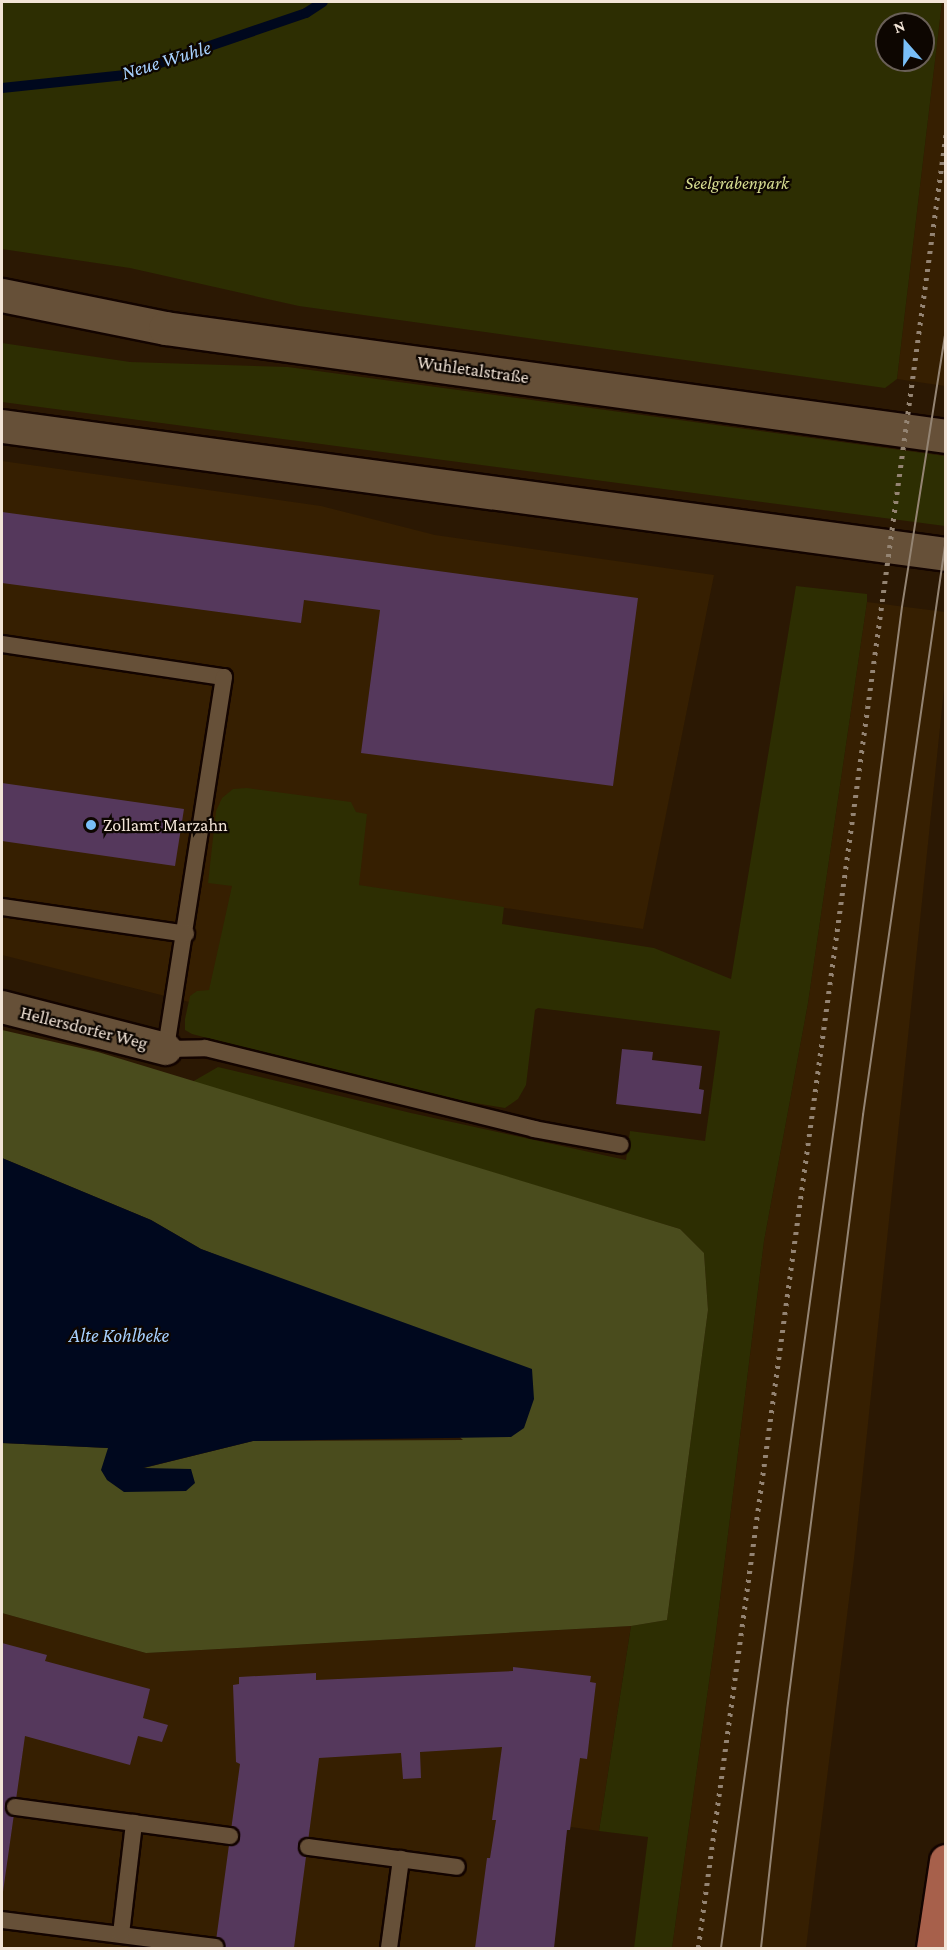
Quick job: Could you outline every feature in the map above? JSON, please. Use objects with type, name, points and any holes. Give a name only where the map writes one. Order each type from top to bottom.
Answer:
[{"type":"main road","name":"Wuhletalstraße","points":[[2,295],[165,328],[945,436]]},
{"type":"main road","points":[[2,426],[945,554]]},
{"type":"main road","points":[[933,1948],[945,1861]]},
{"type":"street","name":"Hellersdorfer Weg","points":[[2,1007],[166,1049]]},
{"type":"lane","points":[[2,644],[224,677],[186,934],[166,1049],[205,1048],[534,1129],[621,1145]]},
{"type":"lane","points":[[2,908],[186,934]]},
{"type":"lane","points":[[15,1807],[230,1836]]},
{"type":"lane","points":[[121,1934],[135,1823]]},
{"type":"lane","points":[[308,1847],[457,1867]]},
{"type":"lane","points":[[389,1948],[401,1859]]},
{"type":"lane","points":[[2,1920],[215,1947]]},
{"type":"shaded area","points":[[942,2],[946,2],[945,386],[897,379]]},
{"type":"shaded area","points":[[2,461],[321,506],[435,535],[714,575],[643,929],[244,868],[205,1006],[2,955]]},
{"type":"shaded area","points":[[867,602],[945,612],[945,679],[854,1559],[806,1948],[672,1948],[716,1632],[764,1241],[808,1003]]},
{"type":"shaded area","points":[[2,1613],[146,1653],[631,1626],[599,1831],[571,1827],[567,1830],[554,1948],[2,1948]]},
{"type":"green space","name":"Seelgrabenpark","points":[[2,2],[942,2],[935,61],[935,12],[875,12],[875,72],[934,72],[897,379],[885,388],[299,306],[130,268],[2,249]]},
{"type":"green space","points":[[2,343],[130,362],[288,367],[945,456],[945,526],[2,402]]},
{"type":"green space","points":[[796,586],[867,594],[867,602],[808,1003],[764,1241],[716,1632],[672,1948],[634,1948],[648,1837],[599,1831],[631,1626],[667,1620],[708,1310],[704,1253],[680,1229],[192,1082],[218,1067],[411,1113],[626,1160],[630,1131],[705,1141],[720,1031],[538,1008],[535,1010],[526,1085],[518,1099],[505,1108],[414,1093],[192,1034],[185,1030],[185,1019],[190,996],[197,991],[209,990],[232,886],[208,883],[216,811],[222,798],[233,789],[247,788],[351,802],[356,812],[367,814],[359,885],[504,907],[502,924],[654,948],[731,979]]},
{"type":"green space","points":[[2,1030],[98,1052],[680,1229],[704,1253],[708,1310],[667,1620],[631,1626],[146,1653],[2,1613],[2,1443],[108,1448],[140,1469],[253,1441],[463,1440],[284,1281],[201,1249],[151,1220],[2,1158]]},
{"type":"water","name":"Alte Kohlbeke","points":[[2,1158],[151,1220],[201,1249],[532,1369],[534,1399],[524,1428],[511,1437],[253,1441],[143,1468],[191,1469],[195,1483],[186,1491],[124,1492],[107,1480],[101,1470],[108,1448],[2,1443]]},
{"type":"building","points":[[2,512],[638,598],[613,786],[361,753],[380,610],[304,600],[301,623],[2,583]]},
{"type":"building","name":"Zollamt Marzahn","points":[[2,783],[184,809],[175,866],[2,841]]},
{"type":"building","points":[[622,1049],[653,1052],[652,1060],[702,1066],[699,1089],[704,1090],[701,1114],[616,1104]]},
{"type":"building","points":[[2,1643],[47,1655],[45,1661],[150,1689],[143,1718],[168,1725],[162,1742],[138,1736],[130,1765],[25,1736],[3,1892]]},
{"type":"building","points":[[513,1667],[591,1676],[590,1682],[596,1683],[587,1759],[580,1758],[570,1830],[567,1830],[554,1948],[475,1948],[487,1858],[490,1858],[496,1820],[492,1820],[502,1747],[420,1752],[421,1778],[403,1779],[401,1753],[319,1758],[294,1948],[215,1948],[240,1764],[236,1762],[233,1685],[239,1684],[239,1677],[316,1673],[316,1680],[513,1671]]},
{"type":"waterway","name":"Neue Wuhle","points":[[2,88],[125,75],[306,13],[323,2]]},
{"type":"tram line","points":[[721,1948],[836,1113],[902,607],[946,329]]},
{"type":"tram line","points":[[761,1948],[787,1711],[863,1115],[946,539]]},
{"type":"railway","points":[[698,1948],[946,132]]},
{"type":"place","name":"Zollamt Marzahn","points":[[91,825]]}]
